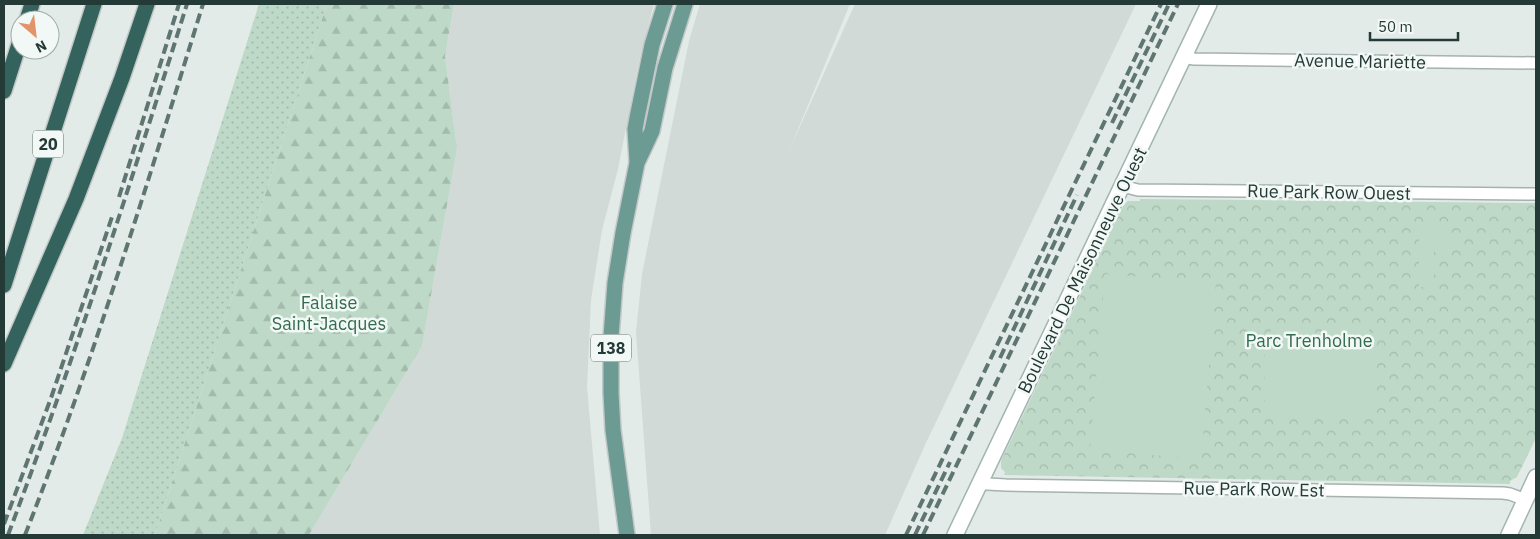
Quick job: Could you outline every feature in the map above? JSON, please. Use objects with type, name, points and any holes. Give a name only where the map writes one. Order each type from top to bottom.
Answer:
[{"type":"highway","name":"20","points":[[4,285],[94,4]]},
{"type":"highway","points":[[4,364],[70,215],[148,4]]},
{"type":"highway","points":[[4,91],[14,60]]},
{"type":"main road","name":"138","points":[[627,535],[612,418],[610,380],[612,312],[618,262],[637,163],[635,129],[654,39],[665,4]]},
{"type":"main road","name":"138","points":[[637,163],[652,131],[665,68],[685,4]]},
{"type":"street","name":"Boulevard De Maisonneuve Ouest","points":[[955,535],[1209,4]]},
{"type":"street","name":"Avenue Mariette","points":[[1183,57],[1194,59],[1536,63]]},
{"type":"street","name":"Rue Park Row Ouest","points":[[1122,186],[1138,190],[1536,194]]},
{"type":"street","points":[[1509,535],[1536,477]]},
{"type":"street","name":"Rue Park Row Est","points":[[981,482],[1006,485],[1503,493],[1526,500]]},
{"type":"shaded area","points":[[454,4],[654,4],[639,61],[618,169],[602,230],[591,300],[587,387],[600,535],[309,535],[422,346],[457,149],[445,56]]},
{"type":"shaded area","points":[[700,4],[850,4],[789,151],[855,4],[1136,4],[925,445],[885,535],[651,535],[636,332],[642,274],[689,41]]},
{"type":"green space","points":[[259,4],[327,4],[155,535],[83,535],[122,438]]},
{"type":"green space","name":"Falaise Saint-Jacques","points":[[327,4],[454,4],[445,56],[457,149],[422,346],[309,535],[155,535]]},
{"type":"green space","name":"Parc Trenholme","points":[[1140,199],[1536,203],[1536,438],[1517,477],[1510,481],[1510,484],[1004,475],[1005,472],[1001,468],[1001,461],[1124,204],[1128,201],[1140,201]]},
{"type":"green space","points":[[1419,228],[1450,228],[1450,245],[1434,245],[1434,287],[1419,287]]},
{"type":"green space","points":[[1105,274],[1216,283],[1201,459],[1090,450]]},
{"type":"green space","points":[[1315,328],[1315,333],[1324,333],[1325,328],[1369,328],[1369,333],[1374,333],[1374,413],[1369,413],[1369,417],[1325,417],[1325,413],[1316,413],[1315,418],[1271,418],[1271,413],[1265,413],[1265,333],[1271,333],[1271,329]]},
{"type":"railway","points":[[119,197],[179,4]]},
{"type":"railway","points":[[8,535],[79,337],[187,4]]},
{"type":"railway","points":[[25,535],[97,337],[203,4]]},
{"type":"railway","points":[[906,535],[1161,4]]},
{"type":"railway","points":[[1112,123],[1169,4]]},
{"type":"railway","points":[[923,535],[1178,4]]},
{"type":"railway","points":[[1000,358],[1077,195]]},
{"type":"railway","points":[[4,524],[51,398],[113,214]]},
{"type":"railway","points":[[915,535],[950,462]]}]
